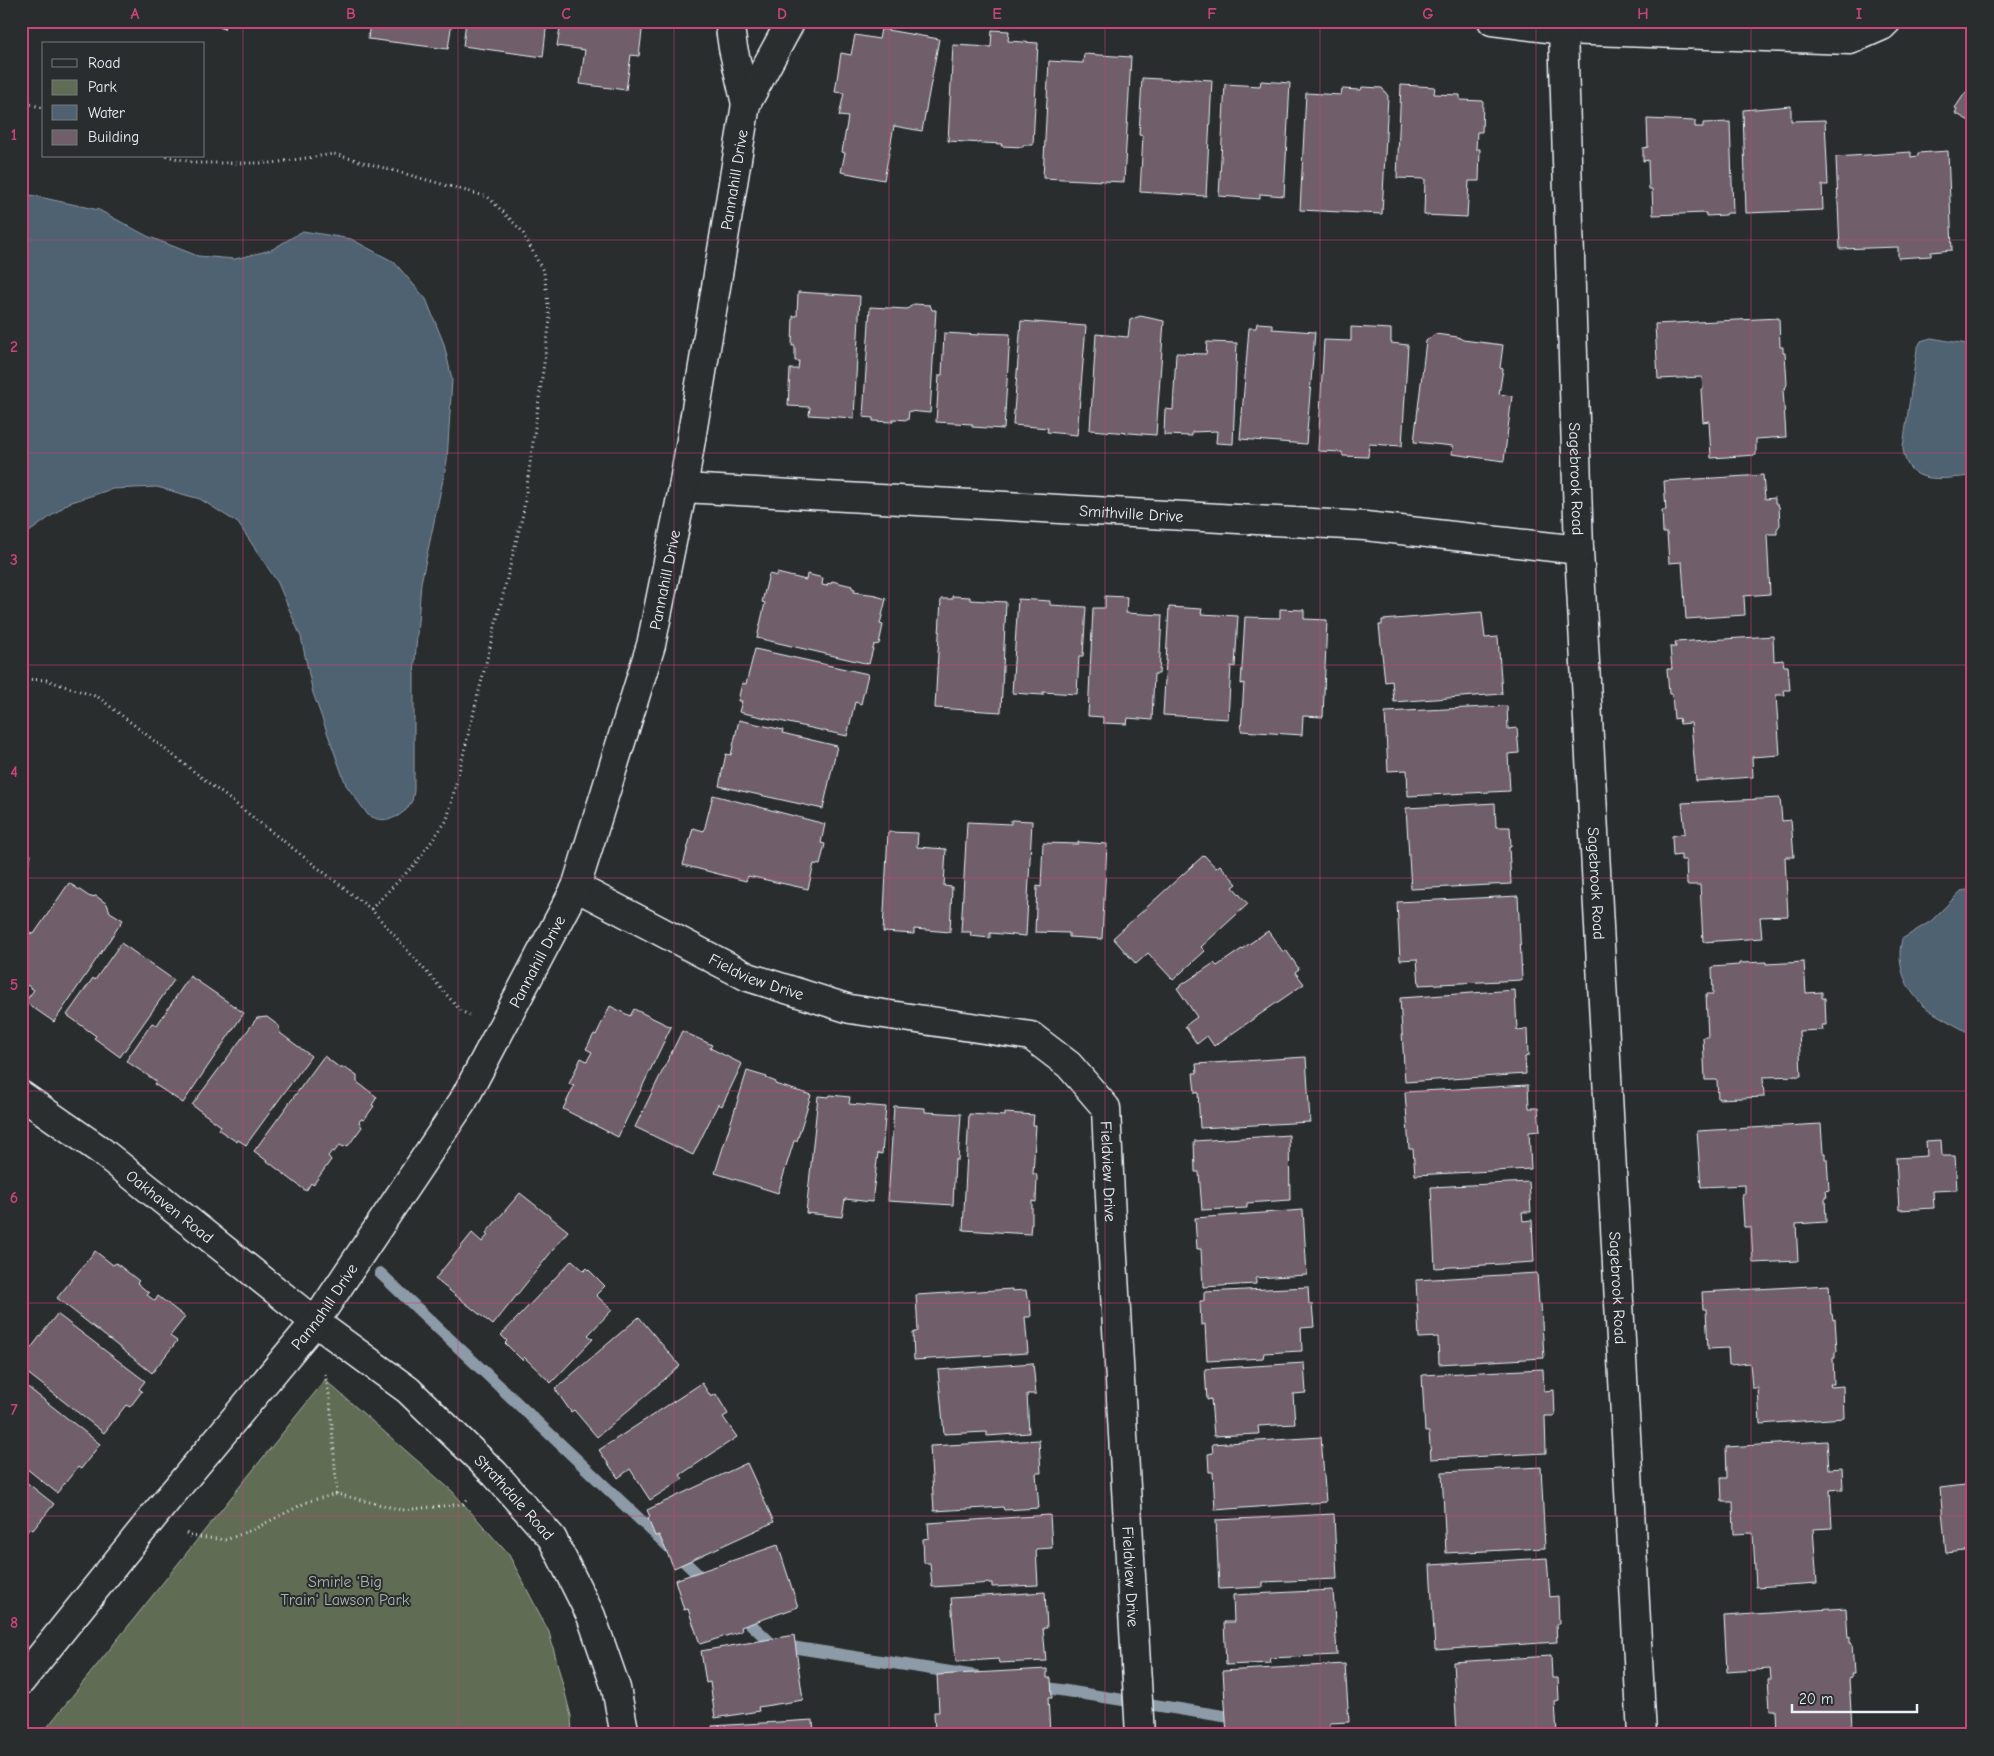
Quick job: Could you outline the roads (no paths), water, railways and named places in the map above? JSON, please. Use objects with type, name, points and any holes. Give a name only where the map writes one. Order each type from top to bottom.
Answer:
[{"type":"street","name":"Pannahill Drive","points":[[729,21],[746,104]]},
{"type":"street","name":"Pannahill Drive","points":[[21,1681],[314,1322],[463,1101],[576,887],[651,645],[683,488],[746,104],[791,21]]},
{"type":"street","points":[[1492,21],[1562,30],[1850,40],[1882,26],[1888,21]]},
{"type":"street","name":"Sagebrook Road","points":[[1562,30],[1579,550],[1642,1735]]},
{"type":"street","name":"Smithville Drive","points":[[683,488],[1371,526],[1579,550]]},
{"type":"street","name":"Fieldview Drive","points":[[576,887],[748,977],[850,1009],[1031,1036],[1069,1065],[1106,1108],[1140,1735]]},
{"type":"street","name":"Oakhaven Road","points":[[21,1095],[100,1150],[314,1322]]},
{"type":"street","name":"Strathdale Road","points":[[314,1322],[408,1390],[495,1474],[552,1538],[591,1616],[616,1688],[625,1735]]},
{"type":"water","points":[[21,193],[99,210],[147,236],[198,256],[235,259],[271,250],[303,231],[351,239],[394,262],[426,299],[444,344],[452,379],[447,461],[421,583],[414,674],[414,791],[412,801],[406,810],[398,816],[388,820],[377,819],[368,815],[346,785],[313,693],[301,637],[278,583],[238,523],[200,499],[157,487],[112,489],[69,503],[21,538]]},
{"type":"water","points":[[1931,338],[1973,345],[1973,476],[1928,478],[1919,475],[1911,469],[1906,460],[1903,447],[1917,349],[1921,341]]},
{"type":"water","points":[[1973,889],[1973,1035],[1937,1015],[1924,1006],[1914,995],[1903,973],[1900,948],[1902,939],[1931,921],[1961,891]]},
{"type":"waterway","points":[[380,1273],[709,1585]]},
{"type":"waterway","points":[[738,1612],[772,1644],[976,1676]]},
{"type":"waterway","points":[[1035,1686],[1242,1719]]},
{"type":"waterway","points":[[1314,1731],[1339,1735]]},
{"type":"park label","name":"Smirle 'Big Train' Lawson Park","points":[[345,1590]]}]
